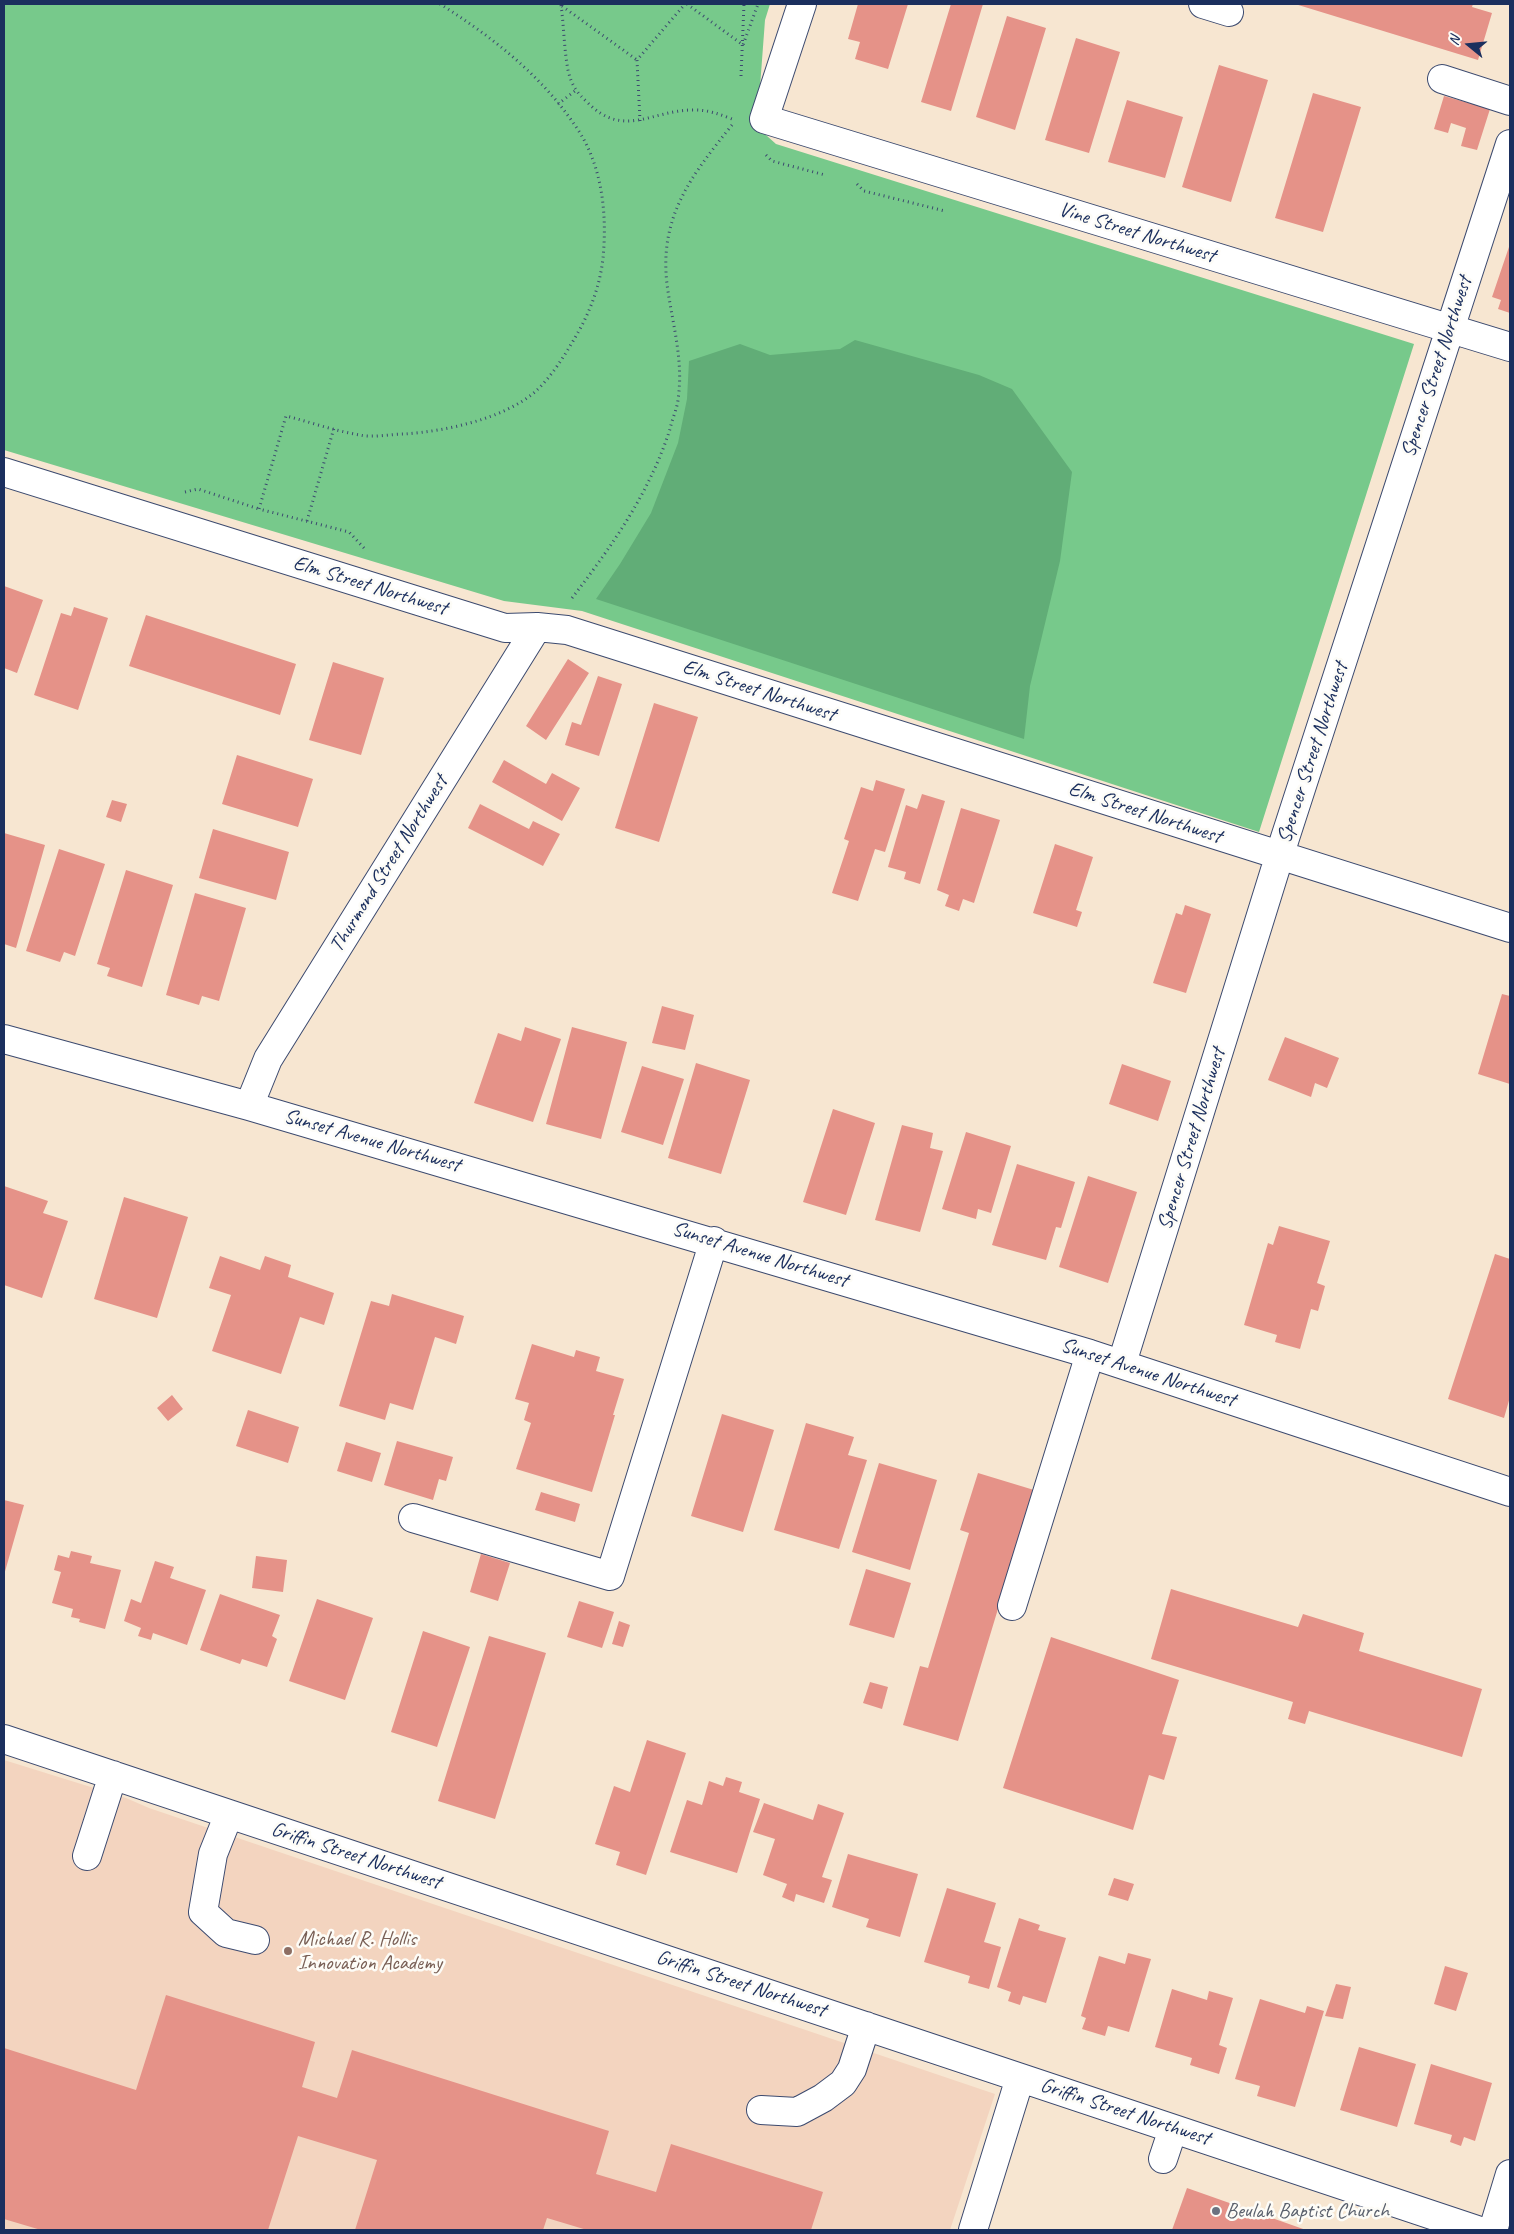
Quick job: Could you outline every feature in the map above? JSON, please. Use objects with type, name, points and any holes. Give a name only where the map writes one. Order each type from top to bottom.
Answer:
[{"type":"street","name":"Vine Street Northwest","points":[[802,4],[764,118],[1510,347]]},
{"type":"street","points":[[1203,4],[1229,12]]},
{"type":"street","points":[[1442,79],[1510,101]]},
{"type":"street","name":"Spencer Street Northwest","points":[[1122,1363],[1280,855],[1510,144]]},
{"type":"street","name":"Elm Street Northwest","points":[[4,472],[505,628],[537,627],[577,633],[1510,928]]},
{"type":"street","name":"Thurmond Street Northwest","points":[[249,1106],[268,1060],[537,627]]},
{"type":"street","name":"Sunset Avenue Northwest","points":[[4,1039],[249,1106],[714,1241],[1122,1363],[1510,1492]]},
{"type":"street","points":[[413,1518],[610,1576],[714,1241]]},
{"type":"street","points":[[1012,1606],[1090,1354]]},
{"type":"street","name":"Griffin Street Northwest","points":[[4,1739],[1477,2230]]},
{"type":"street","points":[[87,1856],[113,1775]]},
{"type":"street","points":[[229,1814],[214,1854],[204,1912],[226,1933],[255,1940]]},
{"type":"street","points":[[761,2110],[797,2112],[824,2098],[843,2082],[852,2069],[866,2026]]},
{"type":"street","points":[[972,2230],[1020,2078]]},
{"type":"street","points":[[1163,2159],[1173,2129]]},
{"type":"street","points":[[1494,2230],[1510,2174]]},
{"type":"path","points":[[370,554],[348,532],[259,509],[286,416],[361,436],[424,433],[472,422],[516,404],[536,391],[570,347],[586,319],[600,279],[605,232],[601,192],[595,164],[581,134],[526,67],[481,30],[440,4]]},
{"type":"path","points":[[640,121],[637,60],[686,4],[743,45]]},
{"type":"path","points":[[740,81],[744,4]]},
{"type":"path","points":[[743,45],[758,4]]},
{"type":"path","points":[[570,601],[599,563],[633,512],[661,456],[678,400],[680,354],[667,278],[666,248],[672,221],[685,187],[736,120],[713,111],[693,110],[668,113],[640,121],[625,122],[610,118],[592,107],[575,90],[568,70],[561,5],[637,60]]},
{"type":"path","points":[[558,104],[575,90]]},
{"type":"path","points":[[307,521],[334,428]]},
{"type":"shaded area","name":"Michael R. Hollis Innovation Academy","points":[[4,1760],[126,1798],[149,1808],[995,2094],[950,2230],[4,2230]]},
{"type":"green space","points":[[4,4],[770,4],[765,20],[757,127],[776,144],[1414,344],[1259,832],[582,611],[504,601],[4,450]]},
{"type":"green space","points":[[855,340],[979,375],[1012,389],[1072,472],[1060,561],[1030,686],[1024,739],[596,599],[651,513],[678,443],[687,399],[689,361],[740,344],[770,355],[840,349]]},
{"type":"building","points":[[858,4],[908,4],[888,69],[855,59],[860,42],[848,39]]},
{"type":"building","points":[[951,4],[983,4],[951,111],[921,102]]},
{"type":"building","points":[[1295,4],[1473,4],[1472,7],[1492,13],[1478,60]]},
{"type":"building","points":[[1007,16],[1046,28],[1015,130],[976,117]]},
{"type":"building","points":[[1076,38],[1120,52],[1089,153],[1045,140]]},
{"type":"building","points":[[1219,65],[1268,80],[1231,202],[1182,187]]},
{"type":"building","points":[[1313,93],[1361,107],[1323,232],[1275,218]]},
{"type":"building","points":[[1444,96],[1490,109],[1477,150],[1461,146],[1466,128],[1451,123],[1448,133],[1434,129]]},
{"type":"building","points":[[1127,100],[1183,117],[1165,178],[1108,162]]},
{"type":"building","points":[[1510,244],[1510,313],[1498,309],[1501,300],[1492,297]]},
{"type":"building","points":[[4,586],[43,600],[17,673],[4,668]]},
{"type":"building","points":[[74,607],[108,618],[78,710],[34,695],[61,613],[71,616]]},
{"type":"building","points":[[146,615],[296,664],[280,715],[129,666]]},
{"type":"building","points":[[568,659],[589,673],[546,740],[526,726]]},
{"type":"building","points":[[333,662],[384,678],[361,755],[309,740]]},
{"type":"building","points":[[598,676],[622,684],[599,756],[565,745],[572,722],[581,725]]},
{"type":"building","points":[[654,703],[698,717],[659,842],[615,828]]},
{"type":"building","points":[[237,755],[313,779],[298,827],[222,804]]},
{"type":"building","points":[[504,760],[546,784],[552,773],[580,788],[562,821],[492,782]]},
{"type":"building","points":[[876,780],[905,789],[885,852],[875,849],[858,901],[832,893],[849,841],[844,839],[861,787],[873,791]]},
{"type":"building","points":[[922,794],[945,801],[920,884],[904,879],[906,872],[888,867],[906,805],[917,809]]},
{"type":"building","points":[[112,800],[127,804],[121,822],[106,817]]},
{"type":"building","points":[[480,804],[529,829],[533,821],[560,834],[543,866],[468,828]]},
{"type":"building","points":[[961,808],[1000,820],[974,903],[963,899],[959,911],[945,906],[949,895],[937,890]]},
{"type":"building","points":[[213,829],[289,852],[276,900],[199,878]]},
{"type":"building","points":[[4,833],[45,845],[16,948],[4,944]]},
{"type":"building","points":[[1055,844],[1093,857],[1076,910],[1082,912],[1077,927],[1033,913]]},
{"type":"building","points":[[59,849],[105,864],[75,956],[64,952],[60,962],[26,951]]},
{"type":"building","points":[[126,870],[173,885],[142,987],[107,976],[110,968],[97,964]]},
{"type":"building","points":[[195,893],[246,908],[219,1001],[202,996],[199,1005],[166,995]]},
{"type":"building","points":[[1185,905],[1211,914],[1186,993],[1153,983],[1176,913],[1182,915]]},
{"type":"building","points":[[1502,994],[1510,996],[1510,1084],[1478,1074]]},
{"type":"building","points":[[662,1006],[694,1015],[685,1050],[652,1043]]},
{"type":"building","points":[[525,1027],[561,1039],[533,1122],[474,1103],[498,1033],[521,1041]]},
{"type":"building","points":[[572,1027],[627,1042],[601,1139],[546,1124]]},
{"type":"building","points":[[1285,1037],[1339,1058],[1327,1088],[1315,1083],[1311,1097],[1268,1080]]},
{"type":"building","points":[[696,1063],[750,1080],[721,1174],[668,1158]]},
{"type":"building","points":[[1122,1064],[1171,1081],[1158,1121],[1109,1104]]},
{"type":"building","points":[[642,1066],[684,1079],[663,1145],[621,1132]]},
{"type":"building","points":[[833,1109],[875,1123],[846,1215],[803,1202]]},
{"type":"building","points":[[902,1125],[933,1133],[930,1148],[943,1151],[920,1232],[875,1220]]},
{"type":"building","points":[[966,1132],[1011,1146],[991,1213],[978,1209],[976,1219],[942,1209]]},
{"type":"building","points":[[1017,1164],[1075,1182],[1061,1228],[1056,1227],[1046,1260],[992,1245]]},
{"type":"building","points":[[1088,1176],[1137,1192],[1108,1283],[1059,1267]]},
{"type":"building","points":[[4,1186],[48,1201],[43,1213],[68,1221],[42,1298],[4,1285]]},
{"type":"building","points":[[124,1197],[188,1217],[157,1318],[94,1299]]},
{"type":"building","points":[[1279,1226],[1330,1241],[1317,1283],[1325,1286],[1318,1311],[1311,1309],[1300,1349],[1275,1342],[1277,1335],[1244,1325],[1268,1243],[1273,1245]]},
{"type":"building","points":[[1495,1254],[1510,1259],[1510,1397],[1504,1418],[1448,1399]]},
{"type":"building","points":[[220,1256],[260,1270],[265,1256],[291,1265],[288,1277],[334,1293],[324,1325],[300,1317],[281,1374],[212,1351],[231,1295],[209,1288]]},
{"type":"building","points":[[392,1294],[464,1316],[456,1344],[435,1337],[413,1410],[390,1403],[385,1420],[339,1406],[371,1301],[389,1306]]},
{"type":"building","points":[[532,1344],[574,1357],[576,1350],[600,1357],[596,1371],[624,1379],[592,1492],[516,1469],[531,1423],[524,1420],[529,1403],[515,1399]]},
{"type":"building","points":[[172,1395],[183,1409],[168,1421],[157,1408]]},
{"type":"building","points":[[248,1410],[299,1427],[288,1463],[236,1446]]},
{"type":"building","points":[[722,1414],[774,1430],[743,1532],[691,1516]]},
{"type":"building","points":[[806,1423],[854,1437],[848,1455],[867,1460],[839,1549],[774,1530]]},
{"type":"building","points":[[397,1441],[453,1457],[446,1481],[439,1479],[433,1500],[384,1485]]},
{"type":"building","points":[[346,1442],[381,1453],[372,1482],[337,1471]]},
{"type":"building","points":[[879,1463],[937,1480],[910,1570],[852,1552]]},
{"type":"building","points":[[978,1473],[1034,1490],[958,1741],[903,1725],[920,1666],[928,1668],[969,1533],[960,1530]]},
{"type":"building","points":[[541,1492],[580,1504],[575,1522],[535,1510]]},
{"type":"building","points":[[4,1500],[24,1505],[4,1575]]},
{"type":"building","points":[[71,1551],[92,1556],[90,1563],[121,1570],[105,1629],[79,1622],[80,1619],[71,1617],[73,1609],[52,1603],[61,1572],[54,1570],[58,1555],[69,1558]]},
{"type":"building","points":[[481,1554],[510,1563],[498,1601],[470,1592]]},
{"type":"building","points":[[256,1556],[287,1560],[283,1592],[252,1588]]},
{"type":"building","points":[[155,1561],[174,1567],[170,1578],[206,1590],[187,1645],[153,1633],[151,1640],[138,1636],[141,1628],[124,1621],[131,1599],[141,1603]]},
{"type":"building","points":[[866,1569],[911,1583],[894,1638],[849,1625]]},
{"type":"building","points":[[1171,1589],[1298,1627],[1303,1614],[1364,1633],[1359,1651],[1482,1689],[1462,1757],[1309,1711],[1305,1724],[1288,1719],[1293,1702],[1151,1659]]},
{"type":"building","points":[[220,1594],[280,1615],[272,1636],[277,1639],[267,1667],[242,1659],[240,1664],[200,1650]]},
{"type":"building","points":[[317,1599],[373,1618],[345,1700],[289,1681]]},
{"type":"building","points":[[579,1601],[614,1612],[602,1648],[567,1637]]},
{"type":"building","points":[[619,1621],[630,1625],[623,1647],[612,1644]]},
{"type":"building","points":[[423,1631],[470,1647],[437,1747],[391,1732]]},
{"type":"building","points":[[489,1636],[546,1653],[495,1819],[438,1801]]},
{"type":"building","points":[[1051,1637],[1179,1680],[1162,1734],[1177,1737],[1164,1780],[1149,1775],[1133,1830],[1003,1788]]},
{"type":"building","points":[[870,1682],[888,1687],[882,1709],[863,1703]]},
{"type":"building","points":[[647,1740],[686,1753],[646,1875],[616,1865],[620,1852],[595,1844],[614,1786],[630,1792]]},
{"type":"building","points":[[726,1777],[742,1782],[739,1792],[760,1799],[737,1873],[670,1852],[687,1800],[702,1805],[709,1781],[723,1786]]},
{"type":"building","points":[[764,1803],[813,1820],[818,1804],[844,1813],[822,1877],[832,1880],[824,1903],[796,1894],[794,1902],[782,1897],[787,1884],[763,1875],[775,1839],[753,1832]]},
{"type":"building","points":[[848,1854],[918,1874],[900,1937],[866,1927],[869,1919],[832,1907]]},
{"type":"building","points":[[1114,1878],[1134,1884],[1128,1901],[1108,1895]]},
{"type":"building","points":[[947,1888],[996,1903],[984,1942],[1001,1947],[989,1989],[968,1983],[970,1976],[924,1962]]},
{"type":"building","points":[[1019,1918],[1040,1925],[1038,1930],[1066,1938],[1046,2003],[1023,1996],[1020,2005],[1008,2001],[1011,1992],[997,1987]]},
{"type":"building","points":[[1128,1953],[1151,1959],[1129,2032],[1108,2026],[1105,2036],[1082,2029],[1086,2018],[1081,2016],[1099,1956],[1125,1964]]},
{"type":"building","points":[[1445,1966],[1468,1973],[1456,2011],[1434,2004]]},
{"type":"building","points":[[1336,1984],[1351,1987],[1343,2019],[1325,2016]]},
{"type":"building","points":[[1172,1989],[1207,2000],[1209,1991],[1233,1998],[1219,2045],[1227,2048],[1219,2074],[1190,2065],[1192,2058],[1155,2047]]},
{"type":"building","points":[[166,1995],[315,2042],[302,2087],[337,2098],[352,2050],[609,2131],[596,2174],[656,2192],[671,2144],[823,2192],[811,2230],[587,2230],[547,2218],[543,2230],[355,2230],[377,2160],[298,2136],[268,2230],[41,2230],[4,2219],[4,2048],[136,2090]]},
{"type":"building","points":[[1260,1999],[1305,2013],[1307,2006],[1324,2011],[1295,2107],[1257,2096],[1260,2086],[1235,2079]]},
{"type":"building","points":[[1359,2047],[1416,2064],[1397,2127],[1340,2110]]},
{"type":"building","points":[[1431,2064],[1492,2083],[1475,2141],[1464,2137],[1461,2146],[1450,2142],[1452,2135],[1414,2124]]},
{"type":"building","name":"Beulah Baptist Church","points":[[1187,2188],[1306,2230],[1172,2230]]},
{"type":"place","name":"Michael R. Hollis Innovation Academy","points":[[288,1951]]},
{"type":"place","name":"Beulah Baptist Church","points":[[1216,2211]]}]
